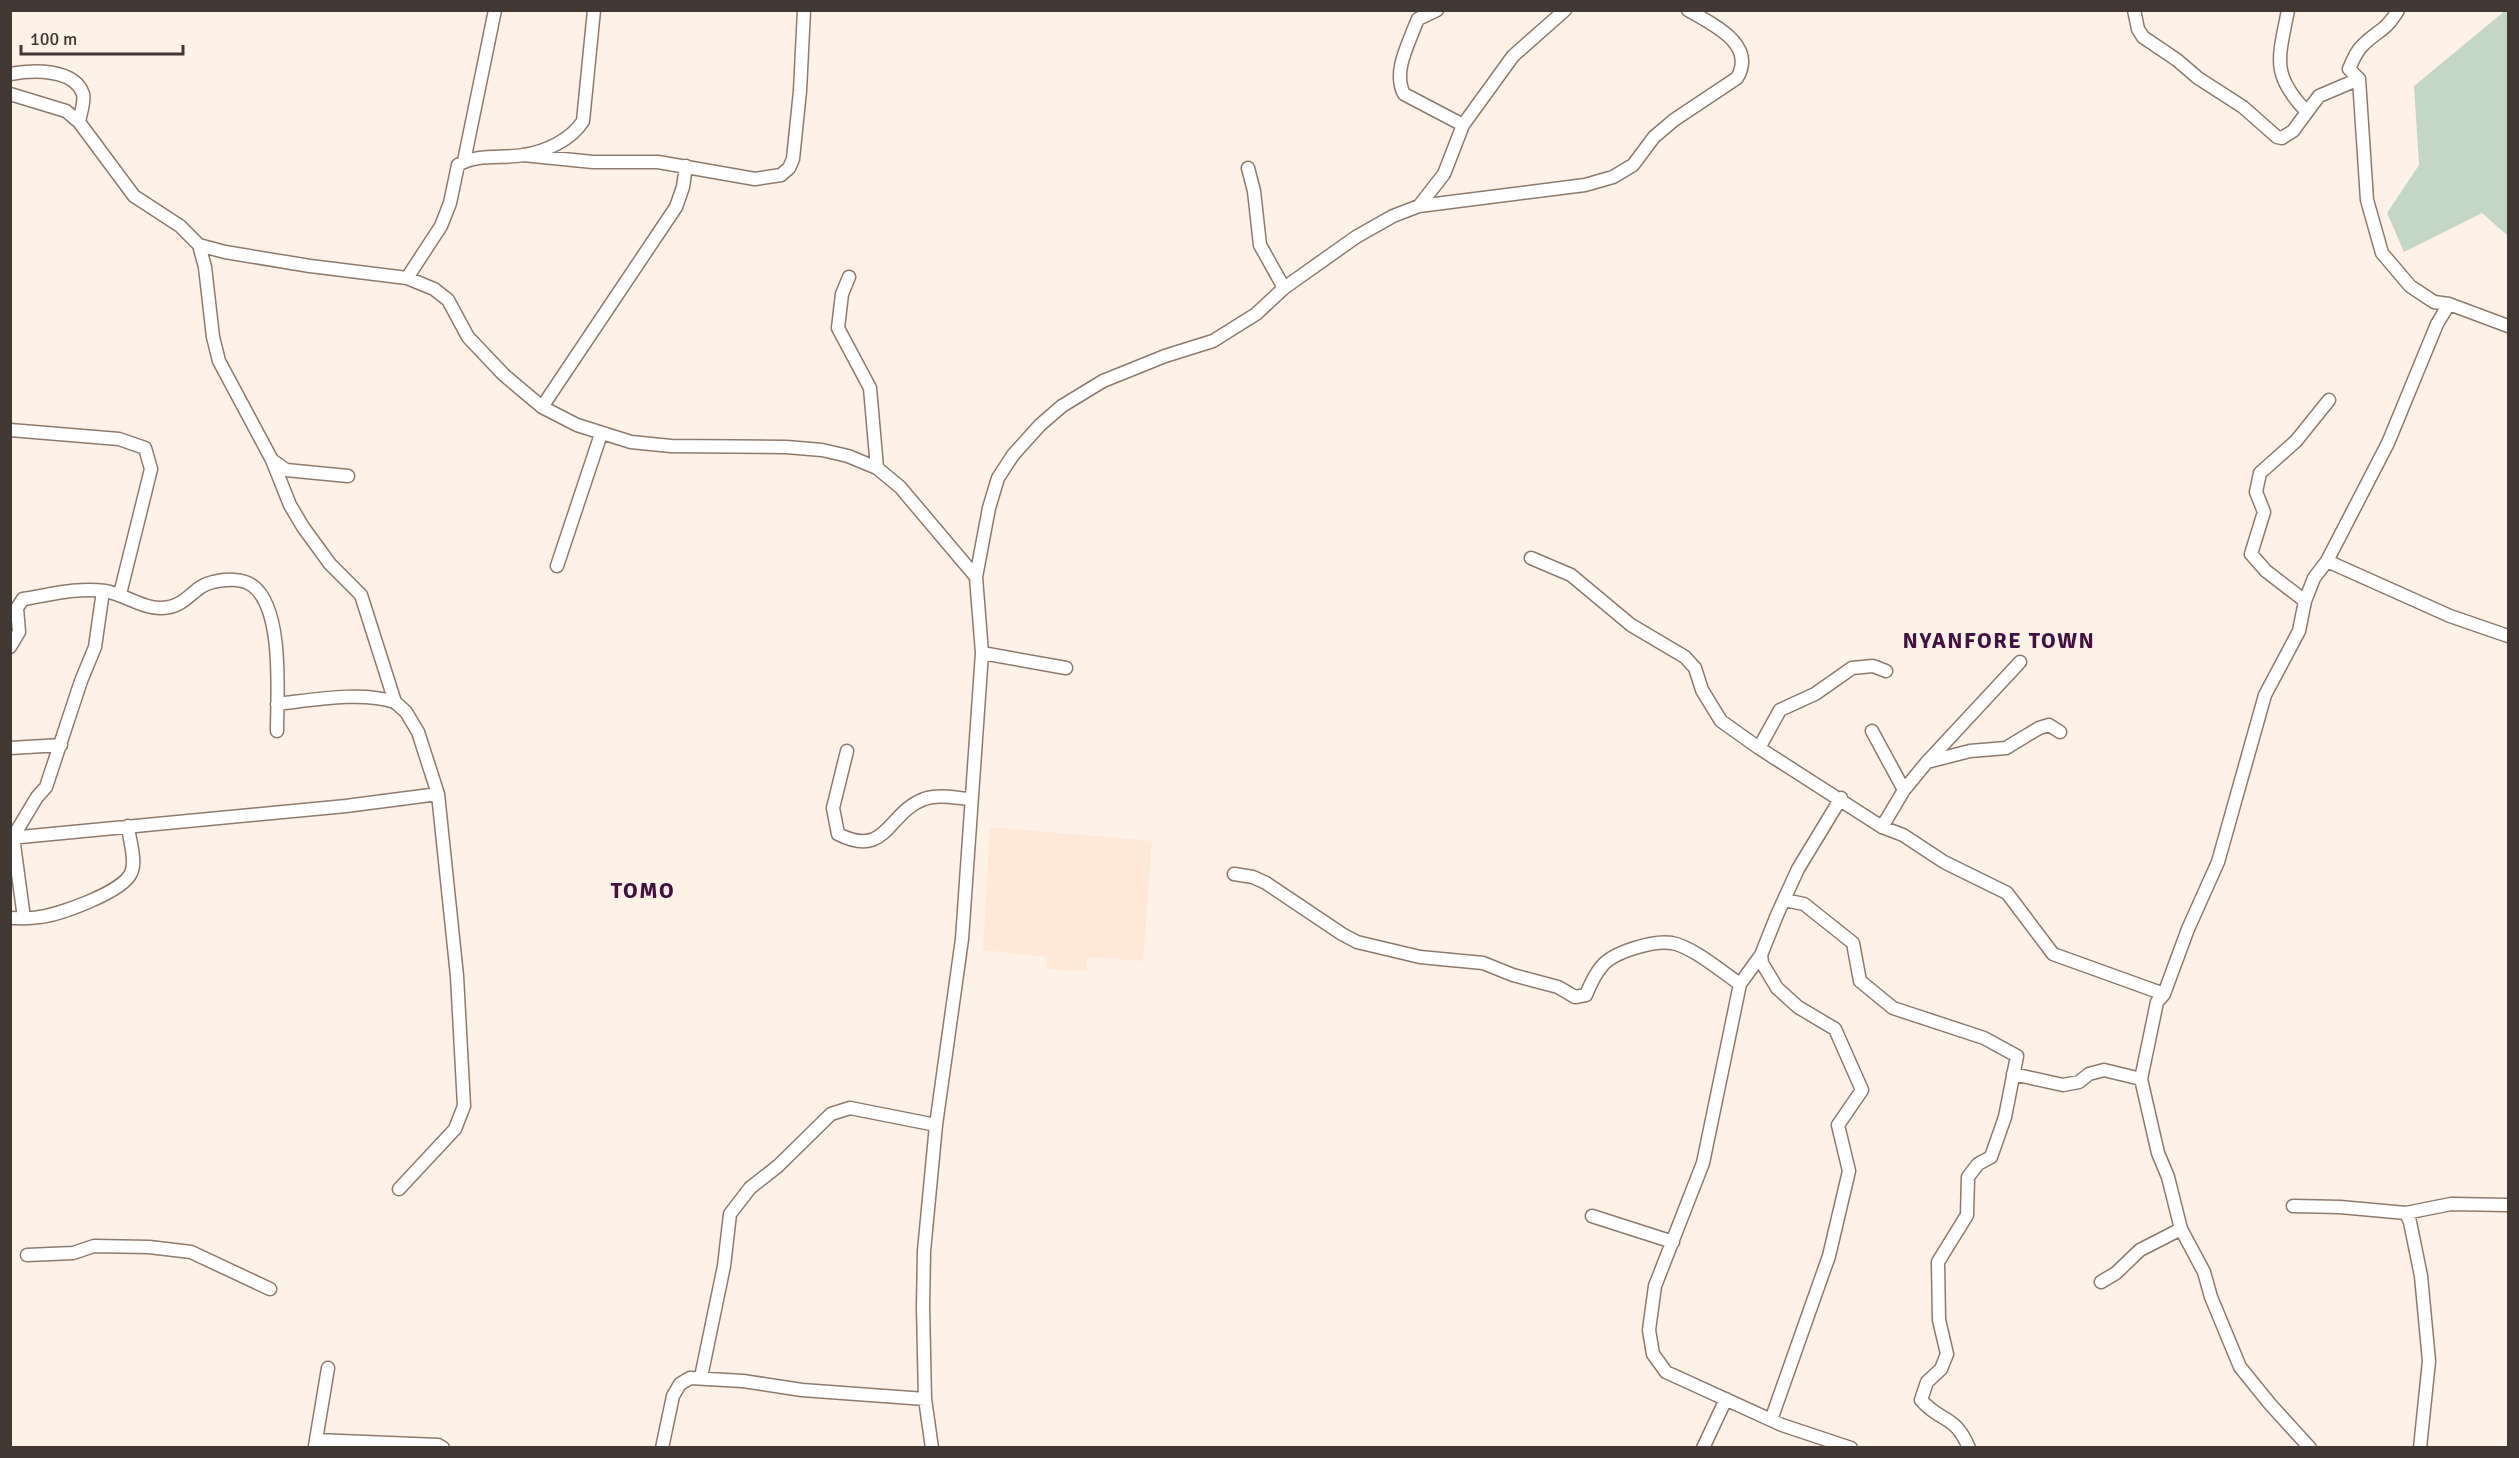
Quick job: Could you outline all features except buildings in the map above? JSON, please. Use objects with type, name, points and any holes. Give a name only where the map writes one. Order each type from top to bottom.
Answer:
[{"type":"street","points":[[464,161],[495,10]]},
{"type":"street","points":[[523,155],[564,140],[578,129],[583,121],[594,10]]},
{"type":"street","points":[[407,278],[441,226],[450,203],[458,165],[464,161],[489,156],[523,155],[592,162],[658,162],[755,179],[781,175],[789,168],[793,159],[800,91],[804,10]]},
{"type":"street","points":[[1437,10],[1418,19],[1399,73],[1400,86],[1404,94],[1463,125]]},
{"type":"street","points":[[1419,206],[1444,174],[1463,125],[1514,56],[1565,10]]},
{"type":"street","points":[[932,1448],[925,1400],[924,1251],[936,1125],[962,939],[982,653],[976,577],[989,508],[998,478],[1013,455],[1040,425],[1062,406],[1102,381],[1136,366],[1213,341],[1256,314],[1284,288],[1356,237],[1393,216],[1419,206],[1585,185],[1613,177],[1633,165],[1654,137],[1696,104],[1737,78],[1740,73],[1742,54],[1735,41],[1688,10]]},
{"type":"street","points":[[2134,10],[2138,29],[2143,37],[2177,60],[2198,78],[2243,107],[2277,137],[2286,137],[2319,96],[2359,79]]},
{"type":"street","points":[[2288,10],[2278,65],[2292,97],[2307,112]]},
{"type":"street","points":[[2398,10],[2390,25],[2365,42],[2349,69],[2359,79],[2367,200],[2382,253],[2410,286],[2434,302],[2449,304],[2508,326]]},
{"type":"street","points":[[10,74],[28,71],[54,73],[76,82],[84,96],[79,122]]},
{"type":"street","points":[[10,94],[66,111],[79,122],[134,196],[180,226],[199,246],[205,267],[213,338],[219,361],[272,460],[290,505],[303,527],[330,564],[361,595],[378,642],[395,702]]},
{"type":"street","points":[[542,407],[676,207],[683,187],[686,166]]},
{"type":"street","points":[[1248,168],[1254,191],[1260,245],[1284,288]]},
{"type":"street","points":[[199,246],[310,266],[407,278],[434,289],[448,300],[468,337],[480,351],[542,407],[601,434],[631,442],[671,446],[786,447],[822,450],[848,456],[877,468],[900,487],[976,577]]},
{"type":"street","points":[[849,277],[842,294],[838,328],[870,388],[877,468]]},
{"type":"street","points":[[2310,1448],[2240,1367],[2211,1297],[2204,1272],[2181,1229],[2168,1177],[2158,1153],[2142,1079],[2157,1002],[2164,994],[2188,929],[2218,862],[2265,695],[2299,631],[2305,601],[2313,578],[2327,561],[2388,443],[2437,324],[2449,304]]},
{"type":"street","points":[[2305,601],[2266,571],[2252,554],[2264,512],[2256,492],[2260,473],[2296,441],[2329,400]]},
{"type":"street","points":[[10,430],[119,439],[145,448],[151,468],[120,594]]},
{"type":"street","points":[[557,566],[601,434]]},
{"type":"street","points":[[272,460],[286,470],[348,476]]},
{"type":"street","points":[[1531,558],[1571,575],[1631,625],[1685,657],[1695,668],[1702,690],[1721,721],[1759,748],[1882,826],[1903,835],[1944,862],[2007,893],[2053,954],[2164,994]]},
{"type":"street","points":[[2327,561],[2450,616],[2508,636]]},
{"type":"street","points":[[10,647],[19,632],[17,608],[23,599],[84,591],[104,591],[120,594],[159,609],[177,606],[211,582],[246,581],[255,586],[266,600],[270,613],[277,668],[277,731]]},
{"type":"street","points":[[24,918],[12,837],[37,797],[46,787],[81,681],[95,647],[104,591]]},
{"type":"street","points":[[982,653],[1066,668]]},
{"type":"street","points":[[1882,826],[1904,790],[1927,762],[2020,662]]},
{"type":"street","points":[[1759,748],[1780,710],[1815,694],[1852,668],[1873,666],[1886,671]]},
{"type":"street","points":[[277,704],[355,697],[382,698],[395,702],[406,712],[418,732],[438,794],[457,976],[464,1106],[455,1129],[399,1189]]},
{"type":"street","points":[[1927,762],[1970,751],[2006,748],[2039,728],[2049,725],[2060,732]]},
{"type":"street","points":[[1872,730],[1904,790]]},
{"type":"street","points":[[10,748],[61,745]]},
{"type":"street","points":[[847,750],[832,808],[838,834],[851,840],[866,842],[888,831],[910,806],[925,799],[938,796],[971,799]]},
{"type":"street","points":[[12,837],[346,806],[438,794]]},
{"type":"street","points":[[1840,798],[1798,869],[1761,955],[1740,984],[1703,1163],[1655,1286],[1649,1330],[1653,1354],[1666,1372],[1771,1420],[1851,1448]]},
{"type":"street","points":[[10,918],[41,917],[90,901],[121,885],[131,874],[133,865],[128,826]]},
{"type":"street","points":[[1234,874],[1253,877],[1266,883],[1357,942],[1420,957],[1483,963],[1512,975],[1558,987],[1575,997],[1586,995],[1602,965],[1612,958],[1641,946],[1671,943],[1691,952],[1740,984]]},
{"type":"street","points":[[1784,900],[1804,904],[1853,943],[1860,981],[1893,1008],[1984,1038],[2018,1056],[2005,1117],[1991,1157],[1978,1164],[1968,1177],[1966,1215],[1938,1262],[1939,1320],[1947,1354],[1941,1369],[1928,1382],[1921,1400],[1929,1408],[1959,1427],[1969,1448]]},
{"type":"street","points":[[1761,955],[1762,963],[1777,988],[1798,1007],[1835,1029],[1862,1090],[1838,1125],[1849,1171],[1829,1256],[1771,1420]]},
{"type":"street","points":[[2013,1074],[2063,1085],[2079,1082],[2089,1074],[2104,1070],[2142,1079]]},
{"type":"street","points":[[701,1377],[724,1266],[730,1214],[750,1188],[778,1166],[831,1114],[839,1110],[850,1108],[936,1125]]},
{"type":"street","points":[[2293,1206],[2340,1207],[2406,1213],[2451,1204],[2508,1205]]},
{"type":"street","points":[[2406,1213],[2410,1222],[2421,1276],[2429,1361],[2420,1448]]},
{"type":"street","points":[[1592,1216],[1673,1242]]},
{"type":"street","points":[[2101,1282],[2116,1273],[2140,1250],[2181,1229]]},
{"type":"street","points":[[27,1255],[72,1253],[94,1246],[149,1246],[190,1252],[270,1289]]},
{"type":"street","points":[[328,1368],[316,1444],[438,1445],[442,1448]]},
{"type":"street","points":[[662,1448],[676,1390],[680,1384],[690,1378],[701,1377],[802,1390],[925,1400]]},
{"type":"street","points":[[1703,1448],[1726,1399]]},
{"type":"shaded area","points":[[990,827],[1152,841],[1143,961],[1087,957],[1087,971],[1046,969],[1047,957],[983,950]]},
{"type":"green space","points":[[2506,10],[2508,11],[2508,236],[2482,213],[2404,252],[2387,213],[2419,165],[2414,86]]},
{"type":"district","name":"NYANFORE TOWN","points":[[1999,640]]},
{"type":"district","name":"TOMO","points":[[643,890]]}]
